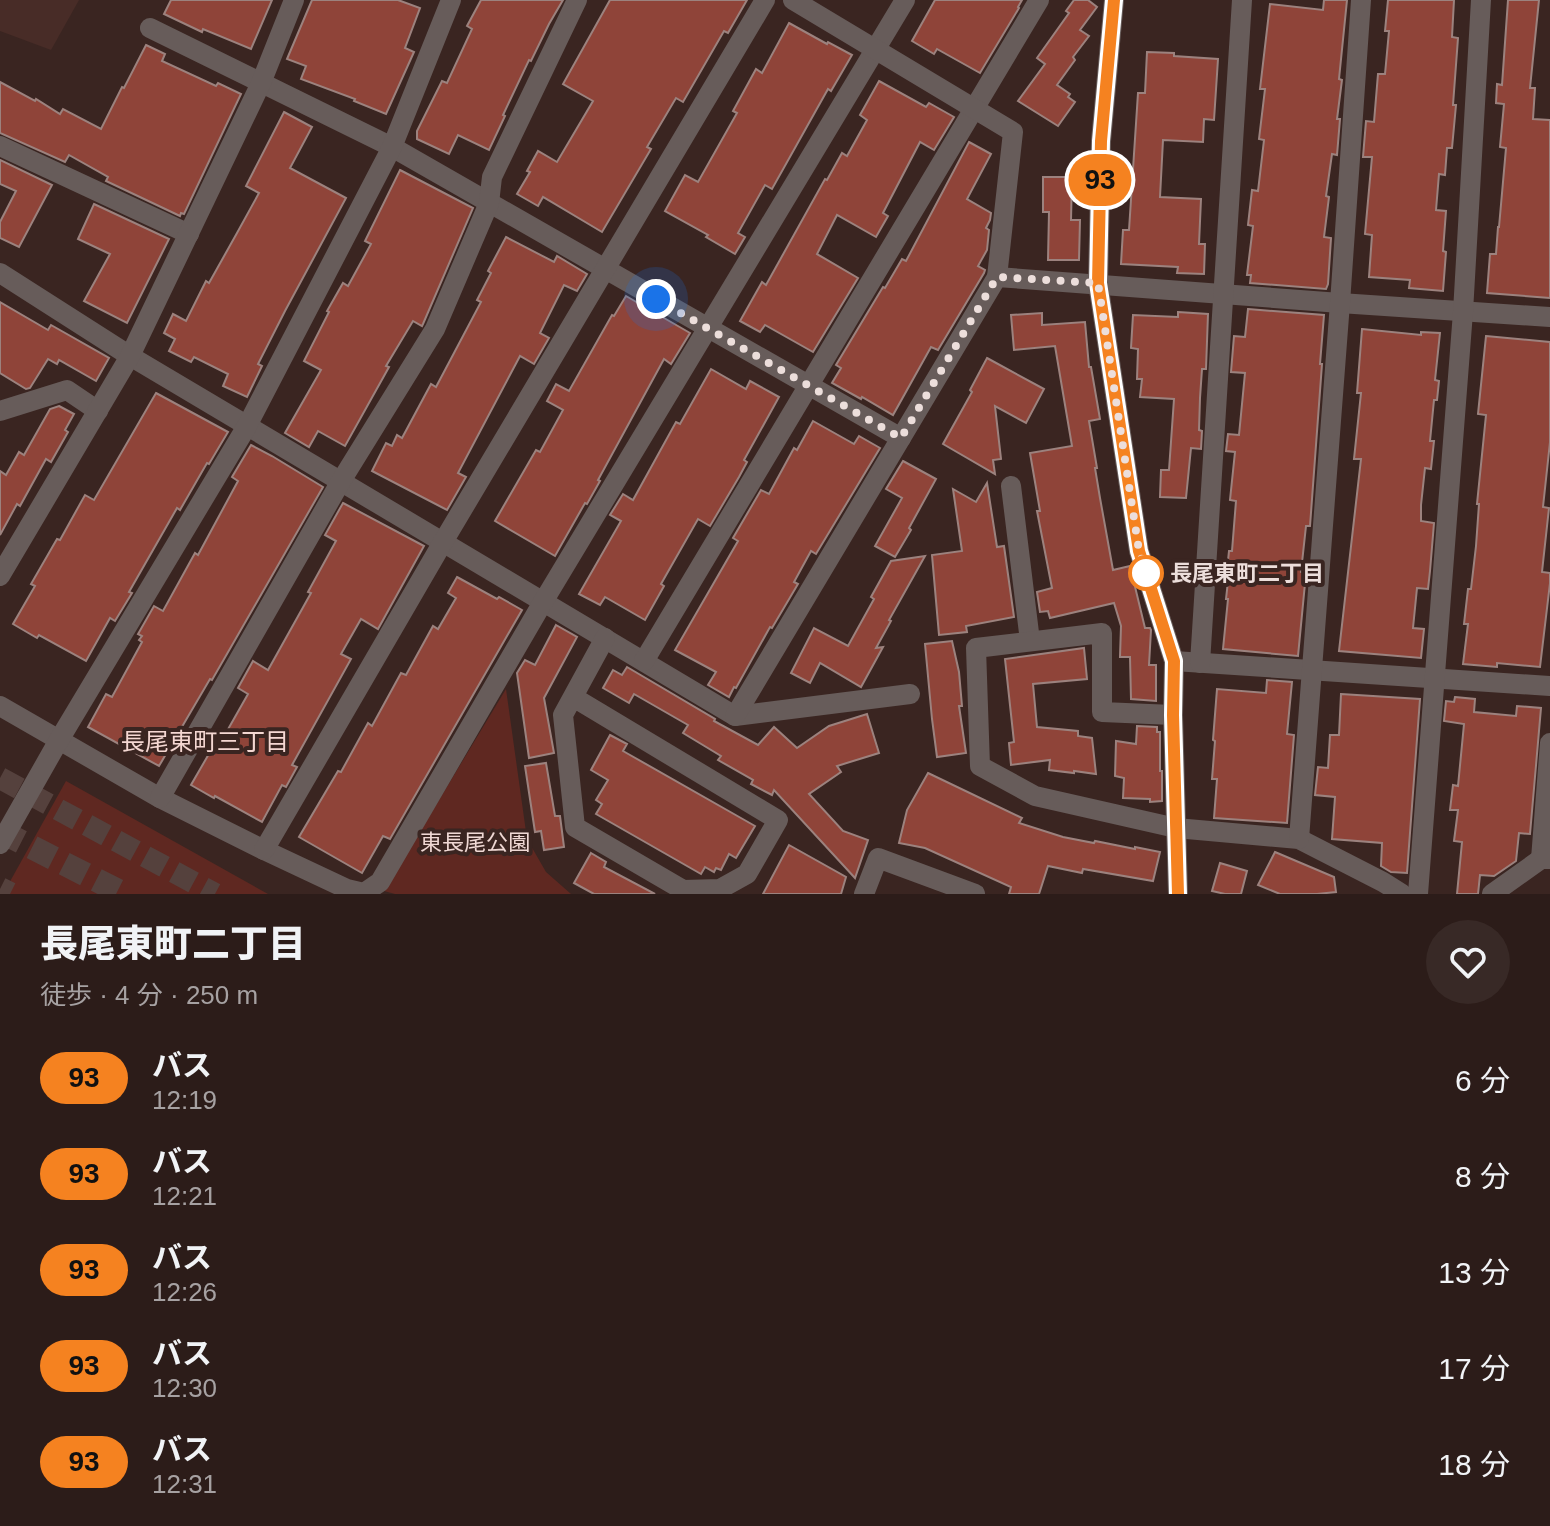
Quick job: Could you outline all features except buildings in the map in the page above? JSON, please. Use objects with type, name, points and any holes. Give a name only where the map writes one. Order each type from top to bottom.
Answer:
[{"type":"street","points":[[0,576],[130,356],[261,83],[294,0]]},
{"type":"street","points":[[0,844],[247,426],[392,147],[451,0]]},
{"type":"street","points":[[160,798],[341,481],[435,329],[489,203],[492,177],[577,0]]},
{"type":"street","points":[[264,850],[765,0]]},
{"type":"street","points":[[735,716],[997,277],[1013,132],[793,0]]},
{"type":"street","points":[[0,706],[160,798],[347,889],[364,893],[380,882],[543,602],[905,0]]},
{"type":"street","points":[[644,661],[1039,0]]},
{"type":"street","points":[[1114,0],[1101,141],[1098,283],[1139,551],[1174,661],[1178,894]]},
{"type":"street","points":[[1200,663],[1242,0]]},
{"type":"street","points":[[1299,839],[1361,0]]},
{"type":"street","points":[[1418,894],[1463,312],[1481,0]]},
{"type":"street","points":[[150,28],[392,147],[901,438]]},
{"type":"street","points":[[0,146],[189,234]]},
{"type":"street","points":[[0,273],[130,356],[735,716],[910,694]]},
{"type":"street","points":[[997,277],[1550,317]]},
{"type":"street","points":[[0,411],[67,390],[98,411]]},
{"type":"street","points":[[1011,486],[1030,641]]},
{"type":"street","points":[[1173,715],[1102,712],[1102,633],[976,648],[980,766],[1035,796],[1176,828],[1299,839],[1402,894]]},
{"type":"street","points":[[573,697],[778,820],[747,874],[720,889],[683,890],[575,827],[563,715],[605,638]]},
{"type":"street","points":[[1174,661],[1550,686]]},
{"type":"street","points":[[1492,894],[1520,884],[1546,859],[1550,743]]},
{"type":"street","points":[[864,894],[878,858],[975,894]]},
{"type":"shaded area","points":[[0,0],[79,0],[51,50],[0,31]]},
{"type":"green space","name":"東長尾公園","points":[[506,689],[527,839],[546,872],[571,894],[395,894],[384,891]]},
{"type":"green space","points":[[66,781],[268,894],[3,894]]},
{"type":"tunnel","points":[[0,778],[215,894]]},
{"type":"tunnel","points":[[0,831],[124,894]]},
{"type":"tunnel","points":[[0,889],[10,894]]},
{"type":"bus line","name":"93","points":[[1114,0],[1101,141],[1098,283],[1139,551],[1174,661],[1178,894]]},
{"type":"place","name":"長尾東町二丁目","points":[[1146,573]]},
{"type":"district","name":"長尾東町三丁目","points":[[205,742]]},
{"type":"route","points":[[656,299],[901,438],[997,277],[1098,283],[1139,551],[1148,578],[1146,573]]}]
